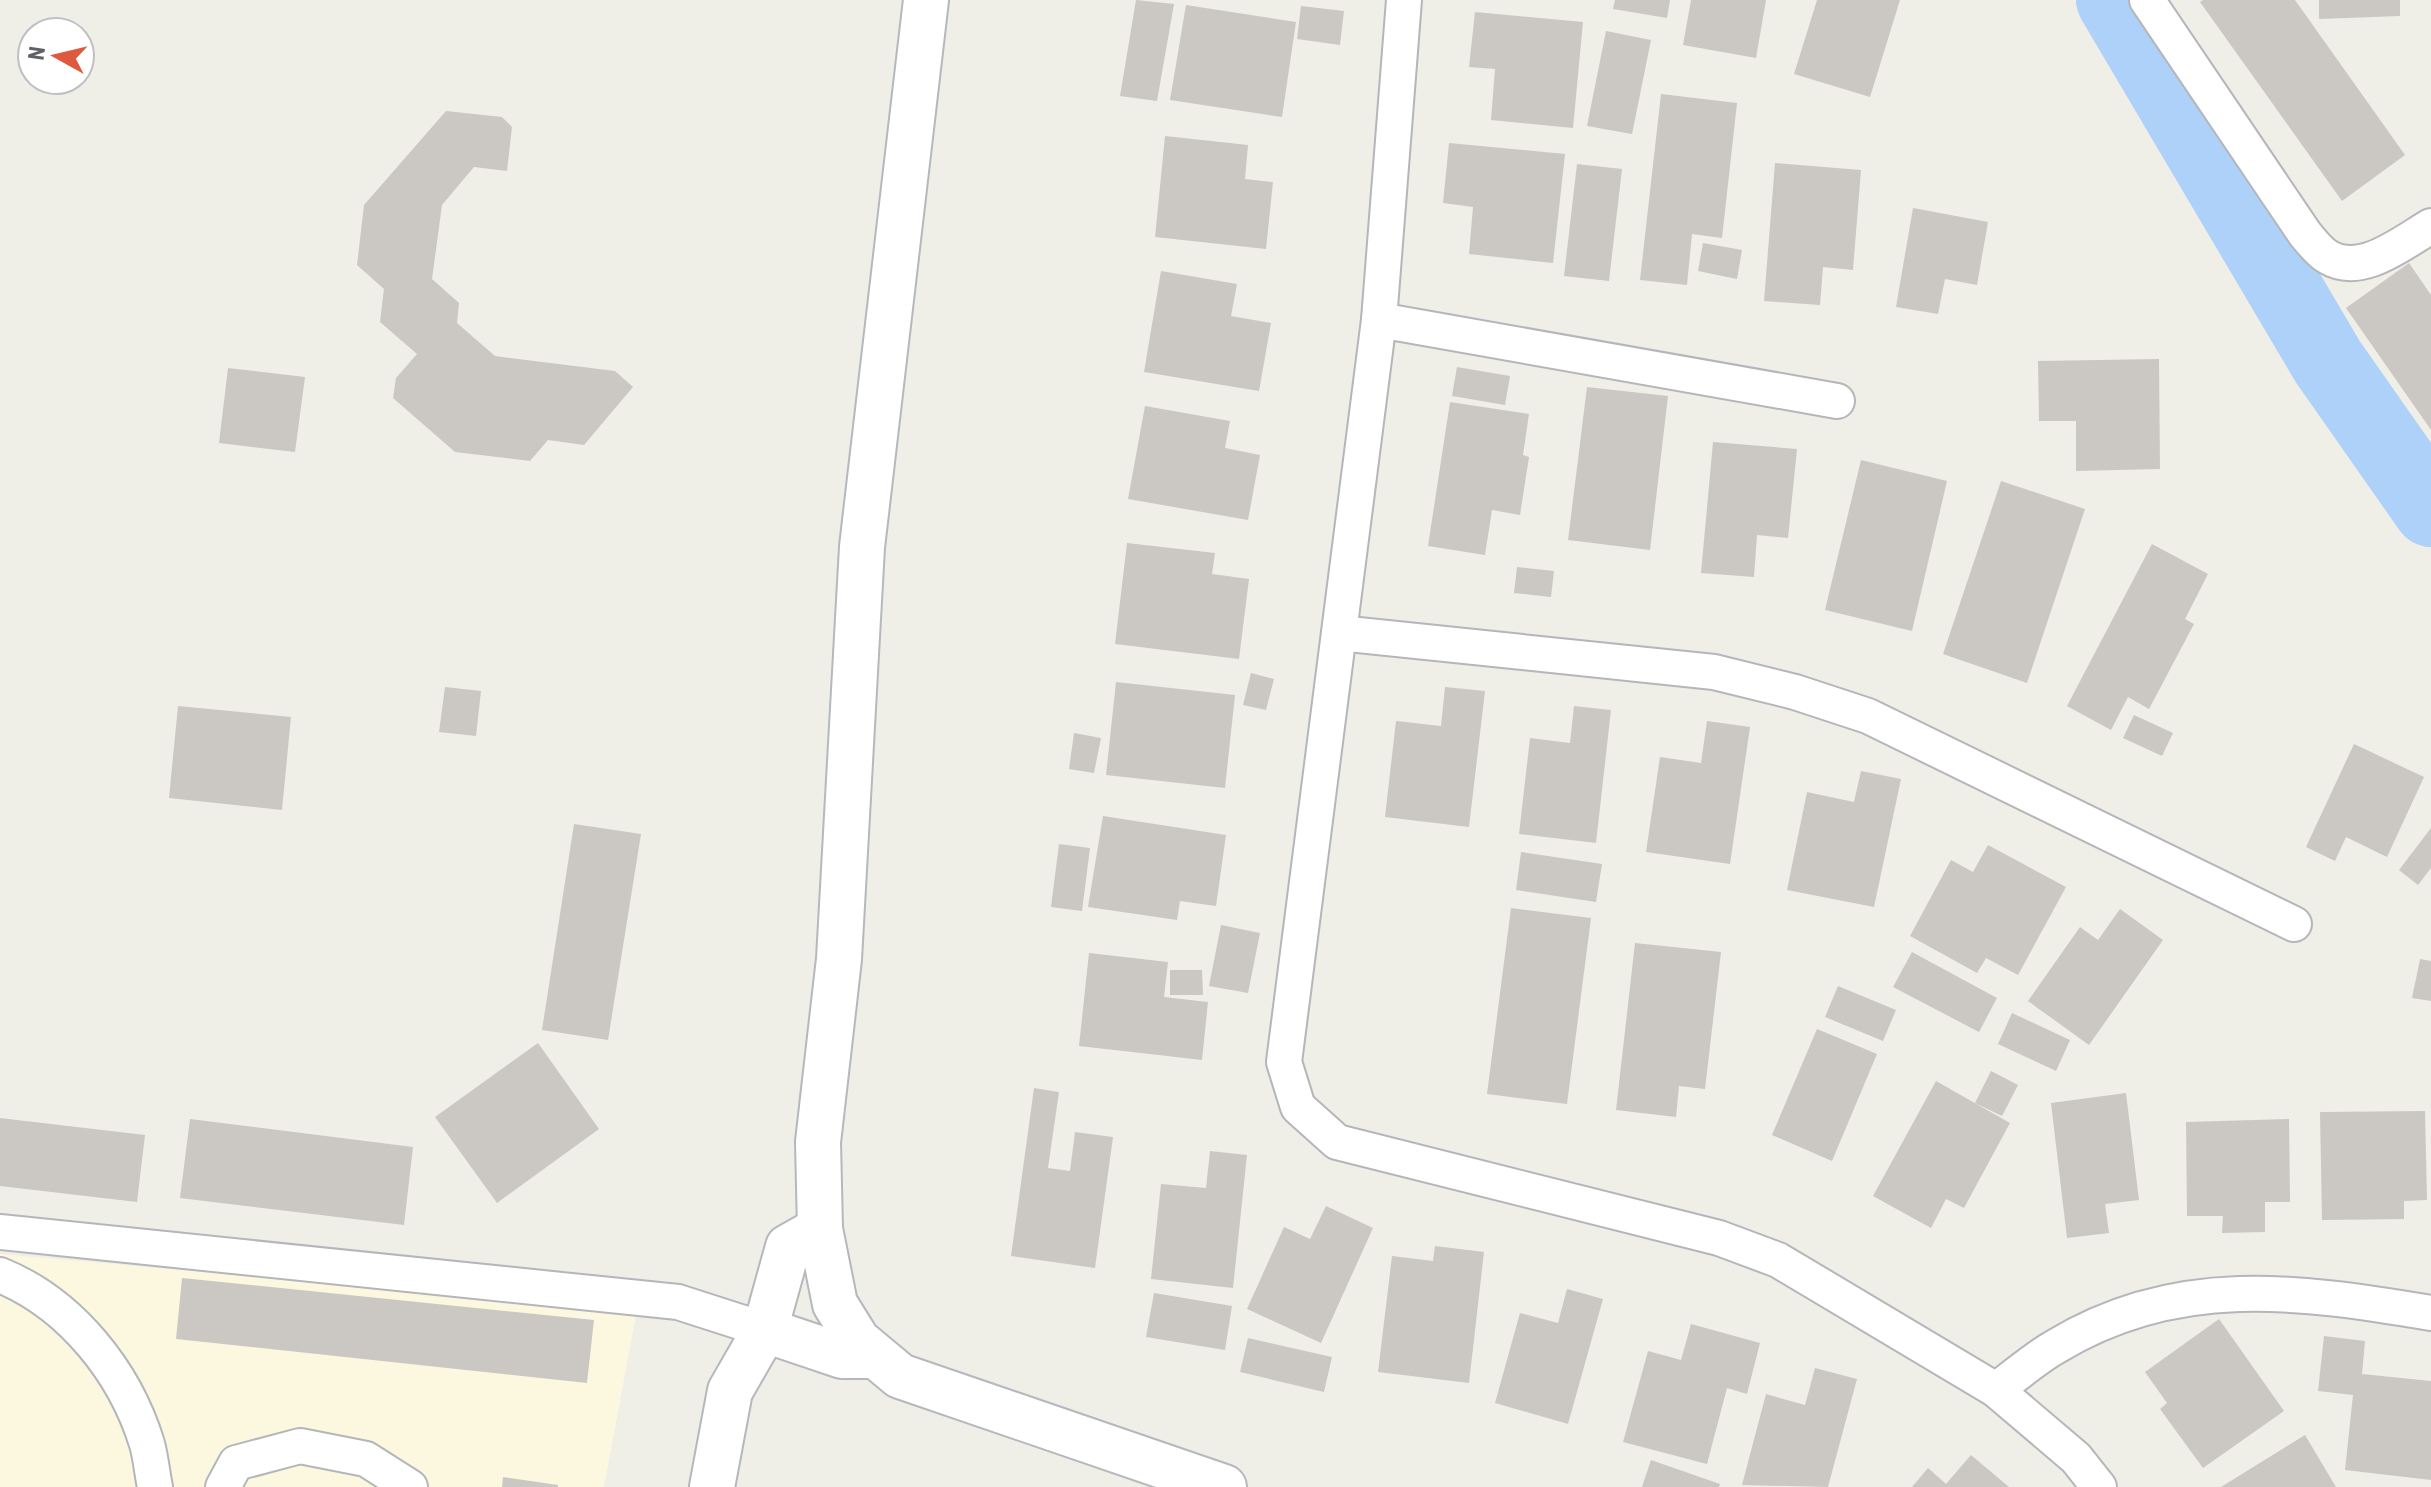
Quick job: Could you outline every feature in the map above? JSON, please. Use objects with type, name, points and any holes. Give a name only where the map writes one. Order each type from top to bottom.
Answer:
[{"type":"street","points":[[926,0],[862,547],[839,959],[818,1142],[820,1229],[835,1304],[858,1341],[900,1376],[1224,1487]]},
{"type":"street","points":[[1404,0],[1379,320],[1284,1062],[1298,1107],[1337,1142],[1719,1238],[1778,1260],[1996,1390],[2076,1458],[2099,1487]]},
{"type":"street","points":[[2147,0],[2305,234],[2326,256],[2349,265],[2375,258],[2431,226]]},
{"type":"street","points":[[1379,320],[1837,401]]},
{"type":"street","points":[[1339,633],[1714,672],[1795,692],[1868,716],[2294,924]]},
{"type":"street","points":[[712,1487],[730,1391],[765,1330],[788,1247],[820,1229]]},
{"type":"street","points":[[0,1232],[678,1302],[842,1356],[874,1356]]},
{"type":"street","points":[[0,1275],[51,1304],[83,1333],[111,1367],[132,1405],[147,1446],[155,1487]]},
{"type":"street","points":[[1996,1390],[2056,1346],[2128,1312],[2207,1294],[2282,1293],[2347,1299],[2431,1313]]},
{"type":"street","points":[[223,1487],[236,1463],[300,1446],[366,1459],[410,1487]]},
{"type":"shaded area","points":[[0,1254],[637,1310],[604,1487],[0,1487]]},
{"type":"building","points":[[1136,0],[1174,4],[1157,101],[1120,96]]},
{"type":"building","points":[[1615,0],[1670,0],[1667,18],[1613,9]]},
{"type":"building","points":[[1691,0],[1766,0],[1756,58],[1683,45]]},
{"type":"building","points":[[1817,0],[1900,0],[1870,97],[1794,74]]},
{"type":"building","points":[[2295,0],[2405,155],[2342,201],[2200,2]]},
{"type":"building","points":[[2319,0],[2400,0],[2400,16],[2319,19]]},
{"type":"building","points":[[1186,5],[1296,22],[1282,117],[1170,100]]},
{"type":"building","points":[[1301,6],[1344,11],[1340,45],[1297,39]]},
{"type":"building","points":[[1475,12],[1583,22],[1573,128],[1491,120],[1495,69],[1469,67]]},
{"type":"building","points":[[1606,31],[1651,40],[1632,134],[1587,126]]},
{"type":"building","points":[[1661,94],[1737,103],[1722,238],[1692,234],[1687,285],[1640,280]]},
{"type":"building","points":[[446,111],[502,117],[512,127],[507,171],[474,167],[442,205],[432,279],[459,303],[457,323],[495,356],[615,371],[633,387],[584,445],[548,440],[530,461],[455,452],[393,398],[396,378],[417,354],[380,322],[384,289],[357,265],[364,205]]},
{"type":"building","points":[[1165,136],[1248,145],[1245,179],[1273,182],[1266,249],[1155,237]]},
{"type":"building","points":[[1449,143],[1565,154],[1553,263],[1469,254],[1473,207],[1443,203]]},
{"type":"building","points":[[1775,163],[1861,170],[1853,270],[1823,267],[1820,305],[1764,301]]},
{"type":"building","points":[[1577,164],[1622,169],[1609,281],[1564,276]]},
{"type":"building","points":[[1913,208],[1988,222],[1977,285],[1945,279],[1938,314],[1896,307]]},
{"type":"building","points":[[1703,243],[1742,250],[1737,279],[1698,271]]},
{"type":"building","points":[[2409,263],[2431,295],[2431,430],[2346,308]]},
{"type":"building","points":[[1161,271],[1237,284],[1231,316],[1271,323],[1259,391],[1144,372]]},
{"type":"building","points":[[2159,359],[2160,469],[2076,471],[2076,421],[2039,421],[2038,361]]},
{"type":"building","points":[[1457,367],[1510,376],[1505,405],[1452,396]]},
{"type":"building","points":[[228,368],[305,377],[295,452],[219,443]]},
{"type":"building","points":[[1587,387],[1668,396],[1650,550],[1568,540]]},
{"type":"building","points":[[1450,402],[1529,414],[1523,455],[1529,457],[1520,515],[1492,510],[1485,555],[1428,546]]},
{"type":"building","points":[[1145,406],[1230,421],[1225,448],[1260,455],[1248,520],[1128,499]]},
{"type":"building","points":[[1713,442],[1797,449],[1788,538],[1757,535],[1754,577],[1701,573]]},
{"type":"building","points":[[1861,460],[1947,481],[1912,631],[1825,610]]},
{"type":"building","points":[[2001,481],[2085,509],[2027,683],[1943,654]]},
{"type":"building","points":[[1127,543],[1215,553],[1212,574],[1249,579],[1239,659],[1115,644]]},
{"type":"building","points":[[2152,544],[2208,574],[2185,619],[2194,624],[2149,709],[2128,697],[2111,730],[2067,706]]},
{"type":"building","points":[[1517,567],[1554,571],[1551,597],[1514,593]]},
{"type":"building","points":[[1251,673],[1274,679],[1266,710],[1243,705]]},
{"type":"building","points":[[1116,682],[1235,695],[1225,788],[1106,775]]},
{"type":"building","points":[[445,687],[481,691],[476,736],[439,732]]},
{"type":"building","points":[[1445,687],[1485,691],[1469,827],[1385,817],[1396,721],[1441,726]]},
{"type":"building","points":[[178,706],[291,717],[282,810],[169,798]]},
{"type":"building","points":[[1574,706],[1611,710],[1596,843],[1519,834],[1530,738],[1570,743]]},
{"type":"building","points":[[2134,715],[2173,733],[2162,756],[2123,738]]},
{"type":"building","points":[[1707,721],[1750,727],[1730,864],[1646,852],[1660,757],[1701,763]]},
{"type":"building","points":[[1074,733],[1101,738],[1094,773],[1069,769]]},
{"type":"building","points":[[2354,744],[2424,777],[2387,857],[2346,837],[2335,861],[2306,847]]},
{"type":"building","points":[[1861,771],[1901,779],[1874,907],[1787,890],[1807,792],[1854,802]]},
{"type":"building","points":[[1103,816],[1226,835],[1216,906],[1180,901],[1177,920],[1088,907]]},
{"type":"building","points":[[574,824],[641,834],[608,1040],[542,1030]]},
{"type":"building","points":[[2431,828],[2431,868],[2418,885],[2399,870]]},
{"type":"building","points":[[1059,844],[1090,848],[1082,911],[1051,907]]},
{"type":"building","points":[[1988,845],[2066,887],[2018,975],[1986,958],[1977,973],[1910,936],[1951,860],[1973,872]]},
{"type":"building","points":[[1521,852],[1602,864],[1596,902],[1516,890]]},
{"type":"building","points":[[1511,908],[1591,918],[1567,1104],[1487,1094]]},
{"type":"building","points":[[2120,909],[2163,940],[2089,1045],[2028,1001],[2080,927],[2098,940]]},
{"type":"building","points":[[1221,925],[1260,933],[1248,993],[1209,986]]},
{"type":"building","points":[[1635,943],[1721,952],[1705,1089],[1679,1086],[1676,1117],[1616,1110]]},
{"type":"building","points":[[1912,952],[1997,998],[1979,1032],[1893,987]]},
{"type":"building","points":[[1089,953],[1168,962],[1164,997],[1208,1002],[1202,1060],[1079,1046]]},
{"type":"building","points":[[2420,959],[2431,961],[2431,1001],[2412,998]]},
{"type":"building","points":[[1170,970],[1202,970],[1203,995],[1170,995]]},
{"type":"building","points":[[1838,986],[1896,1010],[1883,1041],[1825,1017]]},
{"type":"building","points":[[2012,1013],[2070,1040],[2056,1071],[1998,1044]]},
{"type":"building","points":[[1817,1029],[1877,1054],[1832,1161],[1772,1135]]},
{"type":"building","points":[[538,1043],[599,1129],[497,1203],[435,1117]]},
{"type":"building","points":[[1991,1071],[2018,1085],[2002,1116],[1975,1103]]},
{"type":"building","points":[[1936,1081],[2010,1123],[1964,1208],[1946,1199],[1931,1228],[1873,1196]]},
{"type":"building","points":[[1034,1088],[1059,1092],[1048,1168],[1070,1171],[1075,1132],[1113,1137],[1095,1268],[1011,1256]]},
{"type":"building","points":[[2126,1093],[2139,1200],[2105,1204],[2109,1233],[2067,1238],[2051,1103]]},
{"type":"building","points":[[2425,1111],[2427,1200],[2404,1201],[2404,1219],[2322,1220],[2320,1112]]},
{"type":"building","points":[[0,1118],[145,1135],[137,1202],[0,1186]]},
{"type":"building","points":[[190,1119],[413,1147],[404,1225],[180,1198]]},
{"type":"building","points":[[2289,1119],[2290,1202],[2265,1202],[2265,1232],[2222,1233],[2223,1216],[2187,1216],[2186,1122]]},
{"type":"building","points":[[1210,1151],[1247,1155],[1233,1288],[1151,1279],[1161,1184],[1206,1188]]},
{"type":"building","points":[[1326,1206],[1373,1228],[1321,1343],[1247,1309],[1284,1227],[1310,1239]]},
{"type":"building","points":[[1435,1246],[1484,1252],[1469,1383],[1378,1372],[1392,1256],[1433,1261]]},
{"type":"building","points":[[182,1278],[594,1320],[587,1383],[176,1339]]},
{"type":"building","points":[[1567,1289],[1603,1299],[1568,1424],[1495,1403],[1520,1313],[1558,1323]]},
{"type":"building","points":[[1154,1293],[1232,1306],[1225,1350],[1146,1337]]},
{"type":"building","points":[[2219,1319],[2284,1411],[2203,1468],[2160,1409],[2167,1403],[2145,1372]]},
{"type":"building","points":[[1691,1324],[1760,1343],[1747,1394],[1727,1388],[1707,1464],[1623,1442],[1648,1351],[1681,1360]]},
{"type":"building","points":[[2324,1336],[2365,1341],[2362,1374],[2431,1381],[2431,1480],[2345,1470],[2353,1395],[2318,1391]]},
{"type":"building","points":[[1248,1338],[1332,1357],[1324,1392],[1240,1372]]},
{"type":"building","points":[[1815,1368],[1857,1379],[1828,1487],[1742,1485],[1766,1394],[1805,1405]]},
{"type":"building","points":[[2305,1435],[2336,1487],[2221,1487]]},
{"type":"building","points":[[1971,1455],[2009,1487],[1912,1487],[1928,1468],[1946,1484]]},
{"type":"building","points":[[1651,1460],[1720,1484],[1719,1487],[1642,1487]]},
{"type":"building","points":[[503,1477],[558,1485],[558,1487],[502,1487]]},
{"type":"waterway","points":[[2114,0],[2328,362],[2431,509]]}]
